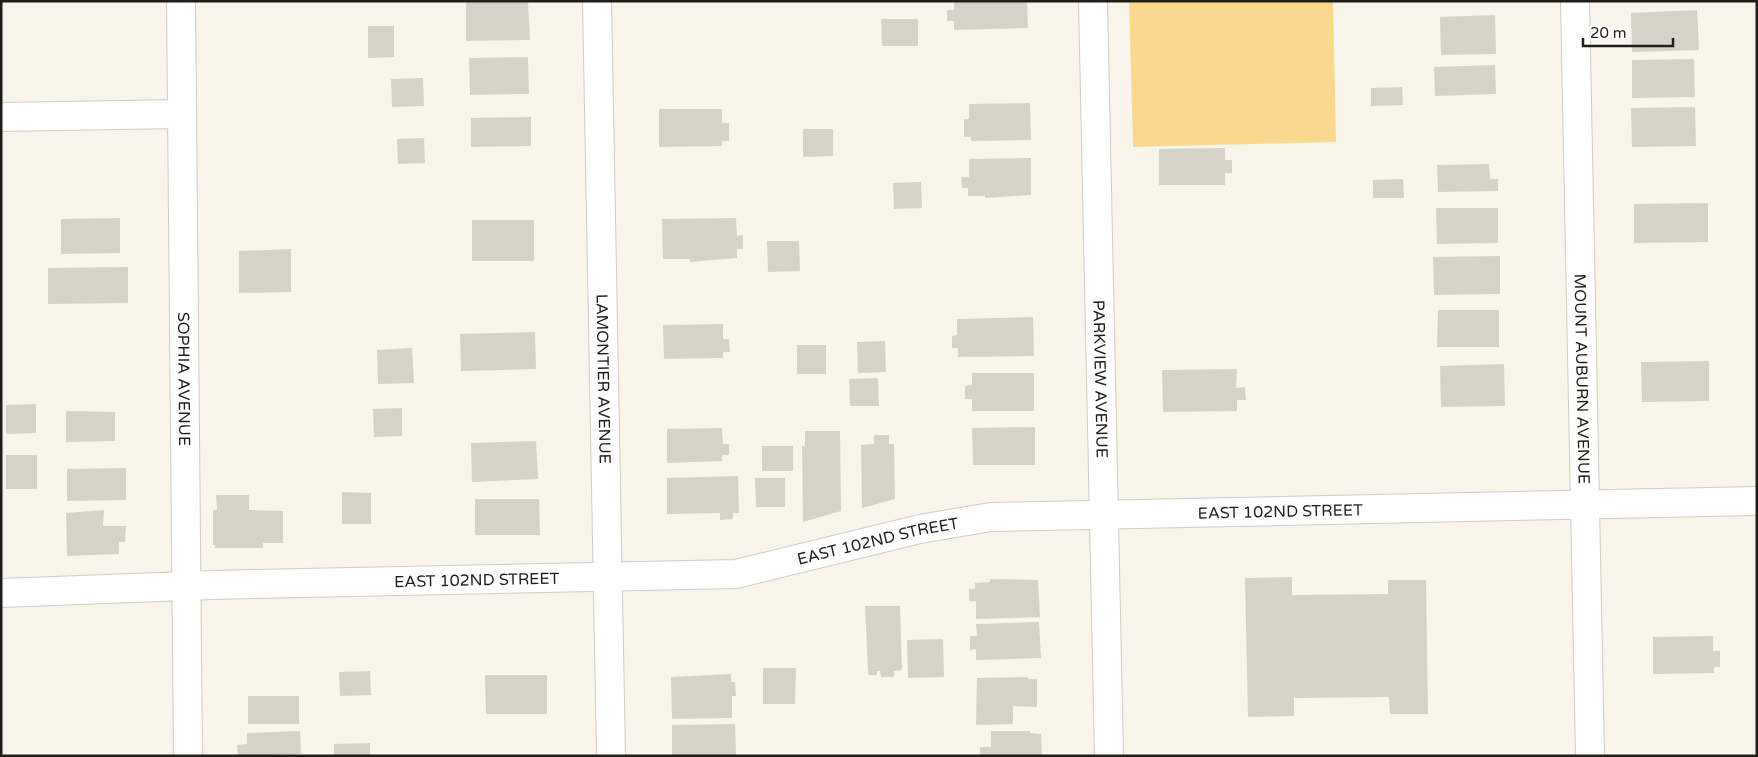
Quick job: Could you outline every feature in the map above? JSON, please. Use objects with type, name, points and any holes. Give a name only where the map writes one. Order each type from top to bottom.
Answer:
[{"type":"street","name":"SOPHIA AVENUE","points":[[180,1],[188,756]]},
{"type":"street","name":"LAMONTIER AVENUE","points":[[597,1],[611,756]]},
{"type":"street","name":"PARKVIEW AVENUE","points":[[1093,1],[1109,756]]},
{"type":"street","name":"MOUNT AUBURN AVENUE","points":[[1575,1],[1590,756]]},
{"type":"street","points":[[1,117],[181,114]]},
{"type":"street","name":"EAST 102ND STREET","points":[[1,593],[186,586],[736,574],[920,529],[991,517],[1104,513],[1757,501]]},
{"type":"shaded area","points":[[1129,1],[1333,1],[1336,142],[1133,147]]},
{"type":"building","points":[[954,1],[1027,1],[1028,28],[954,30],[954,21],[947,21],[947,10],[954,10]]},
{"type":"building","points":[[466,2],[528,2],[530,40],[466,41]]},
{"type":"building","points":[[1697,10],[1699,50],[1632,52],[1631,13]]},
{"type":"building","points":[[1495,15],[1496,54],[1441,55],[1440,17]]},
{"type":"building","points":[[881,19],[918,19],[918,46],[882,46]]},
{"type":"building","points":[[368,26],[394,26],[394,57],[368,58]]},
{"type":"building","points":[[528,57],[529,94],[470,95],[469,58]]},
{"type":"building","points":[[1694,59],[1695,97],[1632,98],[1632,60]]},
{"type":"building","points":[[1495,65],[1496,94],[1435,96],[1434,67]]},
{"type":"building","points":[[423,78],[424,106],[392,107],[391,79]]},
{"type":"building","points":[[1402,87],[1403,105],[1371,106],[1371,88]]},
{"type":"building","points":[[1030,103],[1031,140],[971,141],[971,137],[964,137],[964,119],[969,119],[969,104]]},
{"type":"building","points":[[1695,107],[1696,146],[1632,147],[1631,108]]},
{"type":"building","points":[[659,109],[722,109],[722,123],[729,123],[729,141],[722,141],[722,146],[659,147]]},
{"type":"building","points":[[531,117],[531,146],[471,147],[471,118]]},
{"type":"building","points":[[803,129],[833,129],[833,156],[803,157]]},
{"type":"building","points":[[424,138],[425,163],[398,164],[397,139]]},
{"type":"building","points":[[1225,148],[1225,160],[1232,160],[1232,173],[1225,173],[1225,185],[1159,185],[1159,149]]},
{"type":"building","points":[[1031,158],[1031,195],[985,198],[985,196],[968,196],[968,188],[962,188],[961,177],[969,177],[969,159]]},
{"type":"building","points":[[1489,164],[1490,179],[1498,179],[1498,191],[1438,192],[1437,165]]},
{"type":"building","points":[[1403,179],[1404,198],[1373,198],[1373,180]]},
{"type":"building","points":[[921,182],[922,208],[894,209],[893,183]]},
{"type":"building","points":[[1708,203],[1708,242],[1634,243],[1634,204]]},
{"type":"building","points":[[1436,208],[1498,208],[1498,243],[1437,244]]},
{"type":"building","points":[[120,218],[120,253],[61,254],[61,219]]},
{"type":"building","points":[[736,218],[737,236],[743,235],[743,249],[737,249],[737,258],[690,262],[690,259],[663,259],[662,219]]},
{"type":"building","points":[[472,220],[534,220],[534,261],[472,261]]},
{"type":"building","points":[[767,241],[799,241],[800,271],[768,272]]},
{"type":"building","points":[[291,249],[291,292],[239,293],[239,251]]},
{"type":"building","points":[[1500,256],[1500,294],[1434,295],[1433,257]]},
{"type":"building","points":[[128,267],[128,303],[48,304],[48,268]]},
{"type":"building","points":[[1438,310],[1499,310],[1499,347],[1437,347]]},
{"type":"building","points":[[1033,317],[1034,356],[958,357],[958,348],[952,348],[952,336],[957,335],[957,319]]},
{"type":"building","points":[[723,324],[723,339],[729,339],[730,352],[723,352],[723,358],[664,359],[663,325]]},
{"type":"building","points":[[535,332],[536,369],[461,371],[460,334]]},
{"type":"building","points":[[885,341],[886,372],[858,373],[857,342]]},
{"type":"building","points":[[797,345],[826,345],[826,374],[797,374]]},
{"type":"building","points":[[412,348],[414,383],[378,384],[377,350]]},
{"type":"building","points":[[1709,361],[1709,401],[1642,402],[1641,362]]},
{"type":"building","points":[[1504,364],[1505,406],[1441,407],[1440,366]]},
{"type":"building","points":[[1237,369],[1236,388],[1245,387],[1246,400],[1237,400],[1237,411],[1163,412],[1162,370]]},
{"type":"building","points":[[972,373],[1034,373],[1034,411],[972,411],[972,399],[965,399],[965,386],[972,385]]},
{"type":"building","points":[[878,378],[879,406],[850,406],[849,379]]},
{"type":"building","points":[[36,404],[36,433],[6,434],[6,405]]},
{"type":"building","points":[[402,408],[402,436],[374,437],[373,409]]},
{"type":"building","points":[[66,411],[115,412],[115,441],[66,442]]},
{"type":"building","points":[[1035,427],[1035,465],[973,465],[972,428]]},
{"type":"building","points":[[722,428],[723,444],[729,444],[729,455],[722,455],[722,461],[667,463],[667,429]]},
{"type":"building","points":[[805,431],[840,431],[841,511],[803,522],[802,446],[805,446]]},
{"type":"building","points":[[874,435],[889,435],[889,444],[894,444],[895,499],[862,508],[861,445],[874,444]]},
{"type":"building","points":[[536,441],[538,479],[472,482],[471,443]]},
{"type":"building","points":[[762,446],[793,446],[793,471],[762,471]]},
{"type":"building","points":[[6,455],[37,455],[37,489],[6,489]]},
{"type":"building","points":[[126,468],[126,500],[67,501],[67,469]]},
{"type":"building","points":[[738,476],[739,513],[733,513],[733,519],[720,520],[720,513],[667,514],[667,478]]},
{"type":"building","points":[[755,478],[785,478],[785,507],[756,507]]},
{"type":"building","points":[[342,492],[371,493],[371,524],[342,524]]},
{"type":"building","points":[[216,495],[249,495],[249,510],[283,511],[283,543],[263,543],[263,548],[215,548],[215,545],[213,545],[213,510],[217,510]]},
{"type":"building","points":[[475,499],[539,499],[540,535],[475,535]]},
{"type":"building","points":[[104,510],[103,526],[126,526],[125,542],[119,542],[119,554],[67,556],[66,513]]},
{"type":"building","points":[[1292,577],[1292,595],[1388,594],[1388,580],[1426,580],[1428,714],[1390,714],[1389,697],[1294,698],[1294,716],[1248,717],[1245,578]]},
{"type":"building","points":[[990,579],[1038,580],[1040,617],[976,619],[976,601],[969,601],[969,589],[975,589],[975,583],[990,582]]},
{"type":"building","points":[[865,606],[900,606],[902,670],[894,671],[894,677],[881,677],[880,671],[877,671],[877,675],[869,675]]},
{"type":"building","points":[[1039,622],[1041,658],[976,660],[976,649],[970,650],[970,636],[977,636],[976,624]]},
{"type":"building","points":[[1713,636],[1713,651],[1720,651],[1720,667],[1714,667],[1714,673],[1653,674],[1653,637]]},
{"type":"building","points":[[943,639],[944,677],[908,678],[907,640]]},
{"type":"building","points":[[763,668],[796,668],[795,704],[763,704]]},
{"type":"building","points":[[370,671],[371,695],[340,696],[339,672]]},
{"type":"building","points":[[731,674],[731,682],[735,682],[736,696],[732,696],[732,718],[672,719],[671,677]]},
{"type":"building","points":[[485,675],[547,675],[547,714],[486,714]]},
{"type":"building","points":[[1028,677],[1028,679],[1037,679],[1037,707],[1013,706],[1013,724],[976,725],[977,678]]},
{"type":"building","points":[[248,696],[299,696],[299,724],[248,724]]},
{"type":"building","points":[[735,724],[736,756],[672,756],[672,725]]},
{"type":"building","points":[[300,731],[301,754],[238,756],[237,745],[247,744],[247,733]]},
{"type":"building","points":[[991,731],[1030,731],[1030,733],[1041,734],[1042,756],[980,756],[980,747],[991,747]]},
{"type":"building","points":[[370,743],[370,756],[334,756],[334,744]]}]
